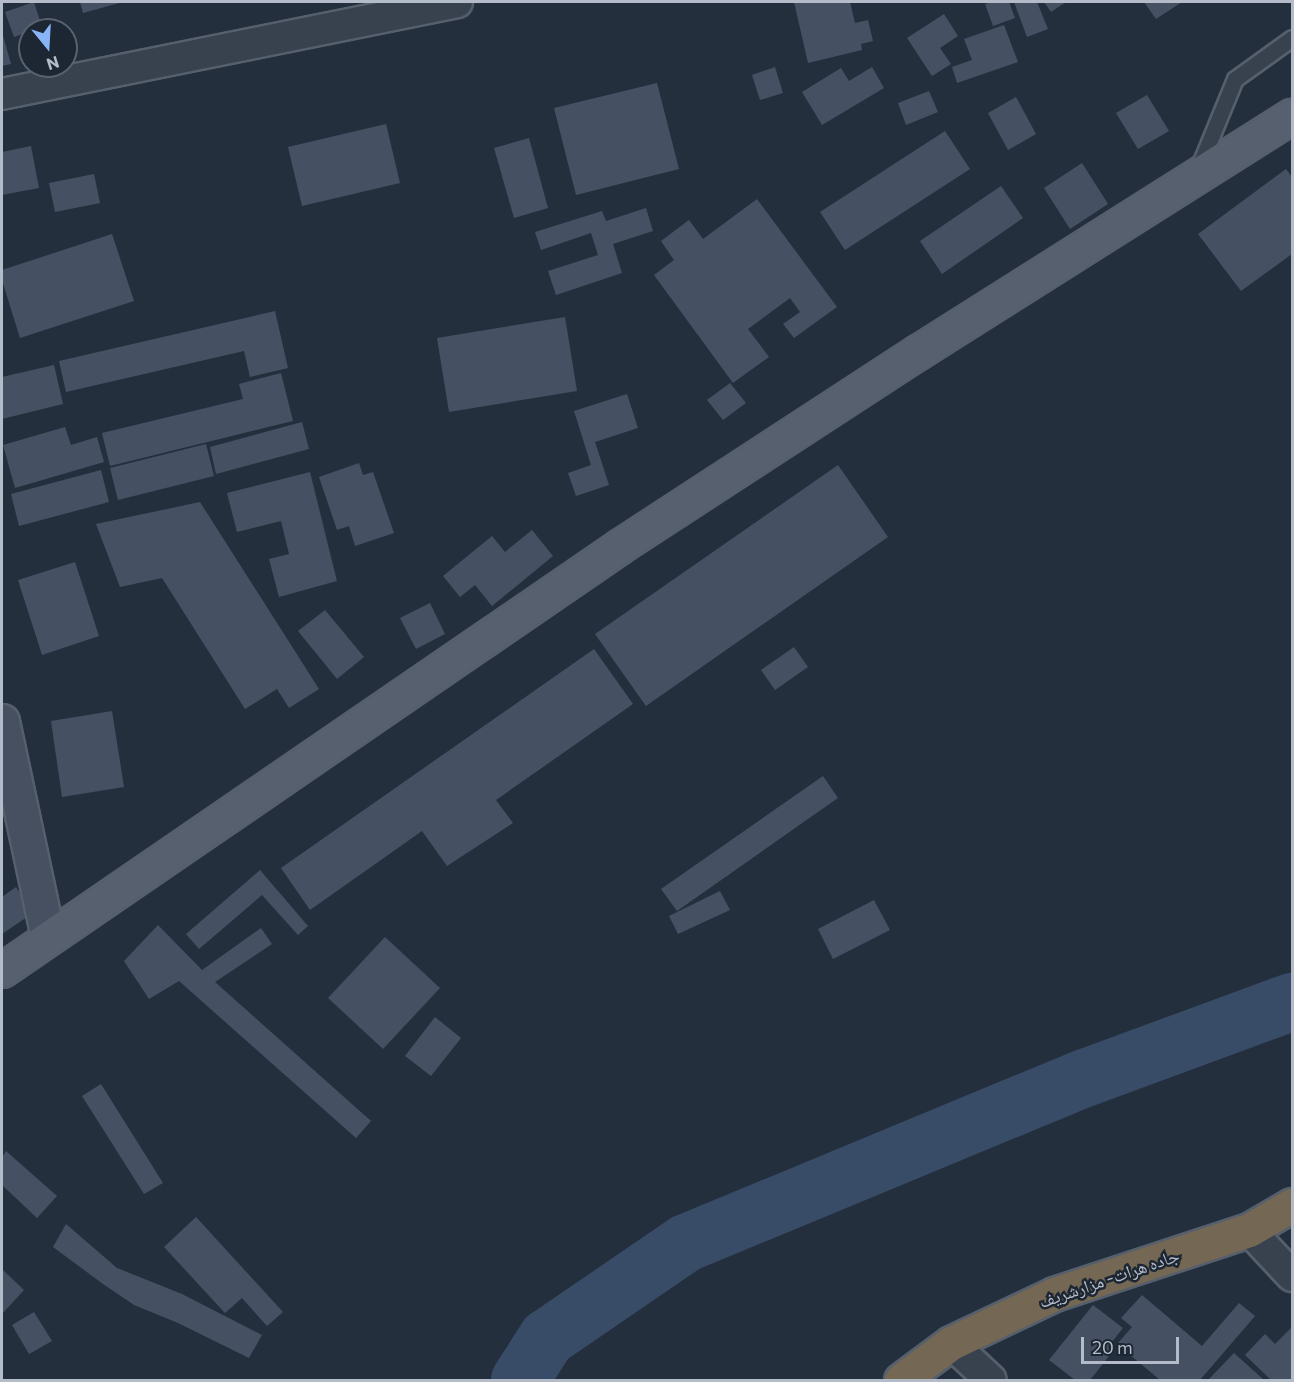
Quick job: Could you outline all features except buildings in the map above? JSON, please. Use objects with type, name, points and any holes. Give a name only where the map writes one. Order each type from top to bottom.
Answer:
[{"type":"highway","name":"جاده هرات- مزارشریف","points":[[901,1380],[951,1343],[1054,1294],[1249,1230],[1293,1205]]},
{"type":"main road","points":[[2,970],[620,546],[918,352],[1293,116]]},
{"type":"street","points":[[2,94],[446,3]]},
{"type":"street","points":[[2,721],[11,814],[48,937]]},
{"type":"street","points":[[1249,1230],[1293,1276]]},
{"type":"street","points":[[951,1343],[991,1380]]},
{"type":"lane","points":[[1195,178],[1235,79],[1293,38]]},
{"type":"waterway","points":[[520,1380],[547,1338],[686,1243],[1085,1078],[1292,1002]]}]
